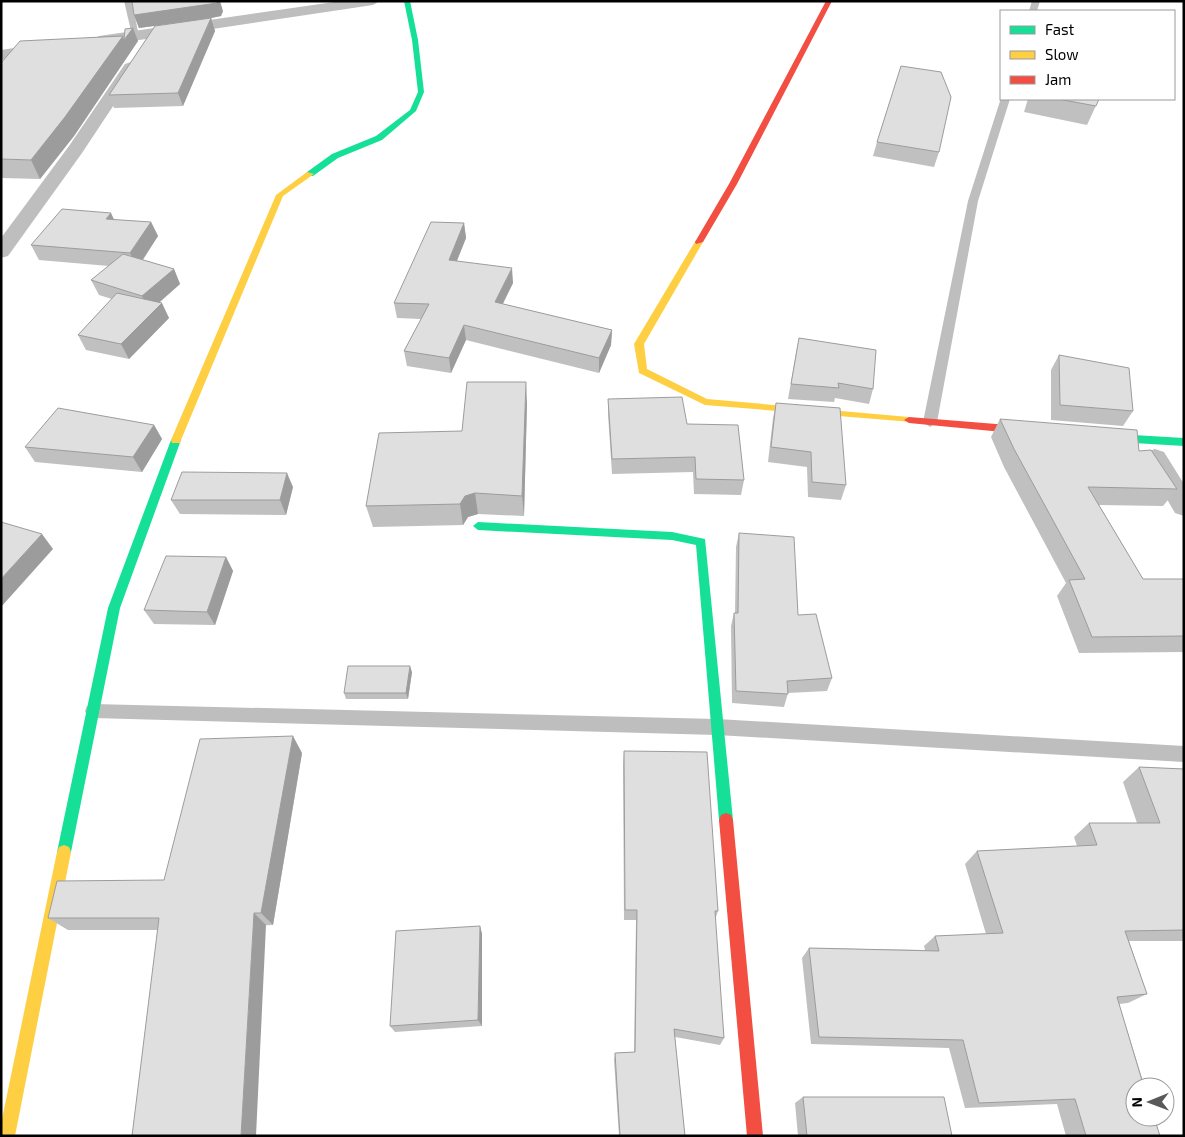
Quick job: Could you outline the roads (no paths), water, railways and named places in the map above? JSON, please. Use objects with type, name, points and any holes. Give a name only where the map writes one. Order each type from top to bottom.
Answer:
[{"type":"street","points":[[88,42],[373,1]]},
{"type":"street","points":[[8,1136],[117,599],[174,444],[280,195],[335,156],[379,138],[413,111],[421,92],[415,40],[406,1]]},
{"type":"street","points":[[829,1],[733,184],[640,344],[642,371],[705,402],[1047,432]]},
{"type":"street","points":[[1,252],[76,149],[154,33]]},
{"type":"street","points":[[1,55],[59,46]]},
{"type":"street","points":[[1086,436],[1184,442]]},
{"type":"street","points":[[1144,441],[1184,506]]},
{"type":"street","points":[[478,526],[672,536],[701,542],[755,1136]]},
{"type":"lane","points":[[128,1],[136,35]]},
{"type":"lane","points":[[930,422],[972,201],[1005,100]]},
{"type":"lane","points":[[93,711],[718,727],[1184,754]]}]
